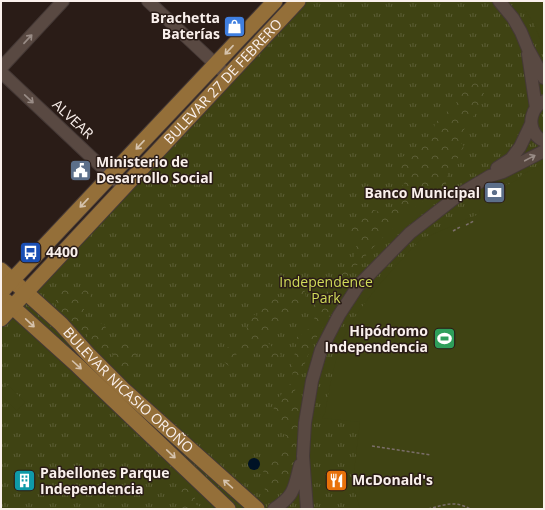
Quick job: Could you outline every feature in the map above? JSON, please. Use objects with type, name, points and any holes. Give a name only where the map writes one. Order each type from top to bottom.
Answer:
[{"type":"main road","name":"BULEVAR 27 DE FEBRERO","points":[[1,292],[6,275],[111,175],[275,1]]},
{"type":"main road","name":"BULEVAR 27 DE FEBRERO","points":[[1,319],[298,1]]},
{"type":"main road","name":"BULEVAR NICASIO OROÑO","points":[[6,275],[61,324],[123,389],[257,509]]},
{"type":"main road","name":"BULEVAR NICASIO OROÑO","points":[[1,296],[78,366],[228,509]]},
{"type":"street","points":[[1,68],[63,1]]},
{"type":"street","points":[[148,1],[228,76]]},
{"type":"street","points":[[499,1],[513,18],[544,78]]},
{"type":"street","points":[[490,176],[511,158],[520,147],[531,124],[532,116],[540,105],[528,49]]},
{"type":"street","name":"ALVEAR","points":[[1,72],[124,188]]},
{"type":"street","points":[[531,124],[536,135],[544,141]]},
{"type":"street","points":[[307,509],[303,456],[305,423],[312,381],[321,350],[339,315],[358,286],[410,233],[460,194],[490,176],[503,172],[544,150]]},
{"type":"street","points":[[274,509],[284,503],[294,491],[303,456]]},
{"type":"path","points":[[466,225],[474,221]]},
{"type":"path","points":[[453,231],[460,227]]},
{"type":"path","points":[[372,446],[431,455]]},
{"type":"path","points":[[428,509],[450,504],[462,504],[470,509]]},
{"type":"green space","name":"Independence Park","points":[[298,1],[544,1],[544,509],[1,509],[1,319]]},
{"type":"green space","points":[[519,1],[544,1],[544,48],[533,22]]},
{"type":"green space","points":[[479,80],[484,93],[477,111],[463,131],[459,141],[464,146],[458,158],[449,164],[446,184],[402,219],[338,287],[341,296],[315,340],[293,396],[301,406],[296,435],[293,472],[276,495],[265,491],[263,476],[264,463],[280,450],[288,440],[272,413],[278,398],[293,382],[292,364],[296,349],[297,337],[307,330],[312,324],[315,315],[316,303],[322,302],[327,292],[321,276],[338,278],[350,266],[357,249],[355,242],[343,233],[357,218],[366,212],[374,210],[385,216],[394,206],[398,191],[410,176],[400,171],[400,159],[413,149],[431,142],[435,123],[458,101],[465,89]]},
{"type":"green space","name":"Hipódromo Independencia","points":[[544,163],[544,509],[360,509],[355,492],[354,471],[360,422],[322,418],[325,413],[336,361],[347,330],[377,288],[423,237],[429,236],[479,214],[481,201],[489,193],[505,183],[507,185],[521,178],[520,176]]},
{"type":"green space","points":[[69,277],[70,290],[79,296],[88,286],[93,289],[88,303],[82,305],[85,312],[83,321],[90,326],[96,322],[104,324],[108,332],[104,345],[115,340],[130,340],[138,353],[130,362],[128,369],[112,368],[114,348],[101,354],[97,344],[88,343],[87,334],[77,334],[70,327],[65,316],[56,309],[56,296],[62,280]]},
{"type":"green space","points":[[304,288],[306,298],[297,311],[291,313],[269,335],[268,343],[281,355],[274,364],[253,350],[247,358],[243,354],[241,348],[236,353],[236,363],[232,369],[220,358],[228,347],[238,342],[241,331],[251,325],[251,313],[257,316],[259,303],[269,299],[278,299],[280,307],[297,290]]},
{"type":"green space","points":[[8,385],[25,402],[17,411],[1,395],[1,391]]},
{"type":"green space","points":[[176,485],[187,485],[195,496],[195,504],[205,509],[177,509],[181,497]]},
{"type":"water","points":[[252,458],[256,458],[260,464],[256,470],[252,470],[248,466],[248,462]]},
{"type":"place","name":"Brachetta Baterías","points":[[235,26]]},
{"type":"place","name":"Ministerio de Desarrollo Social","points":[[81,170]]},
{"type":"place","name":"Banco Municipal","points":[[495,193]]},
{"type":"place","name":"4400","points":[[31,252]]},
{"type":"place","name":"Hipódromo Independencia","points":[[444,339]]},
{"type":"place","name":"McDonald's","points":[[336,480]]},
{"type":"place","name":"Pabellones Parque Independencia","points":[[25,481]]}]
